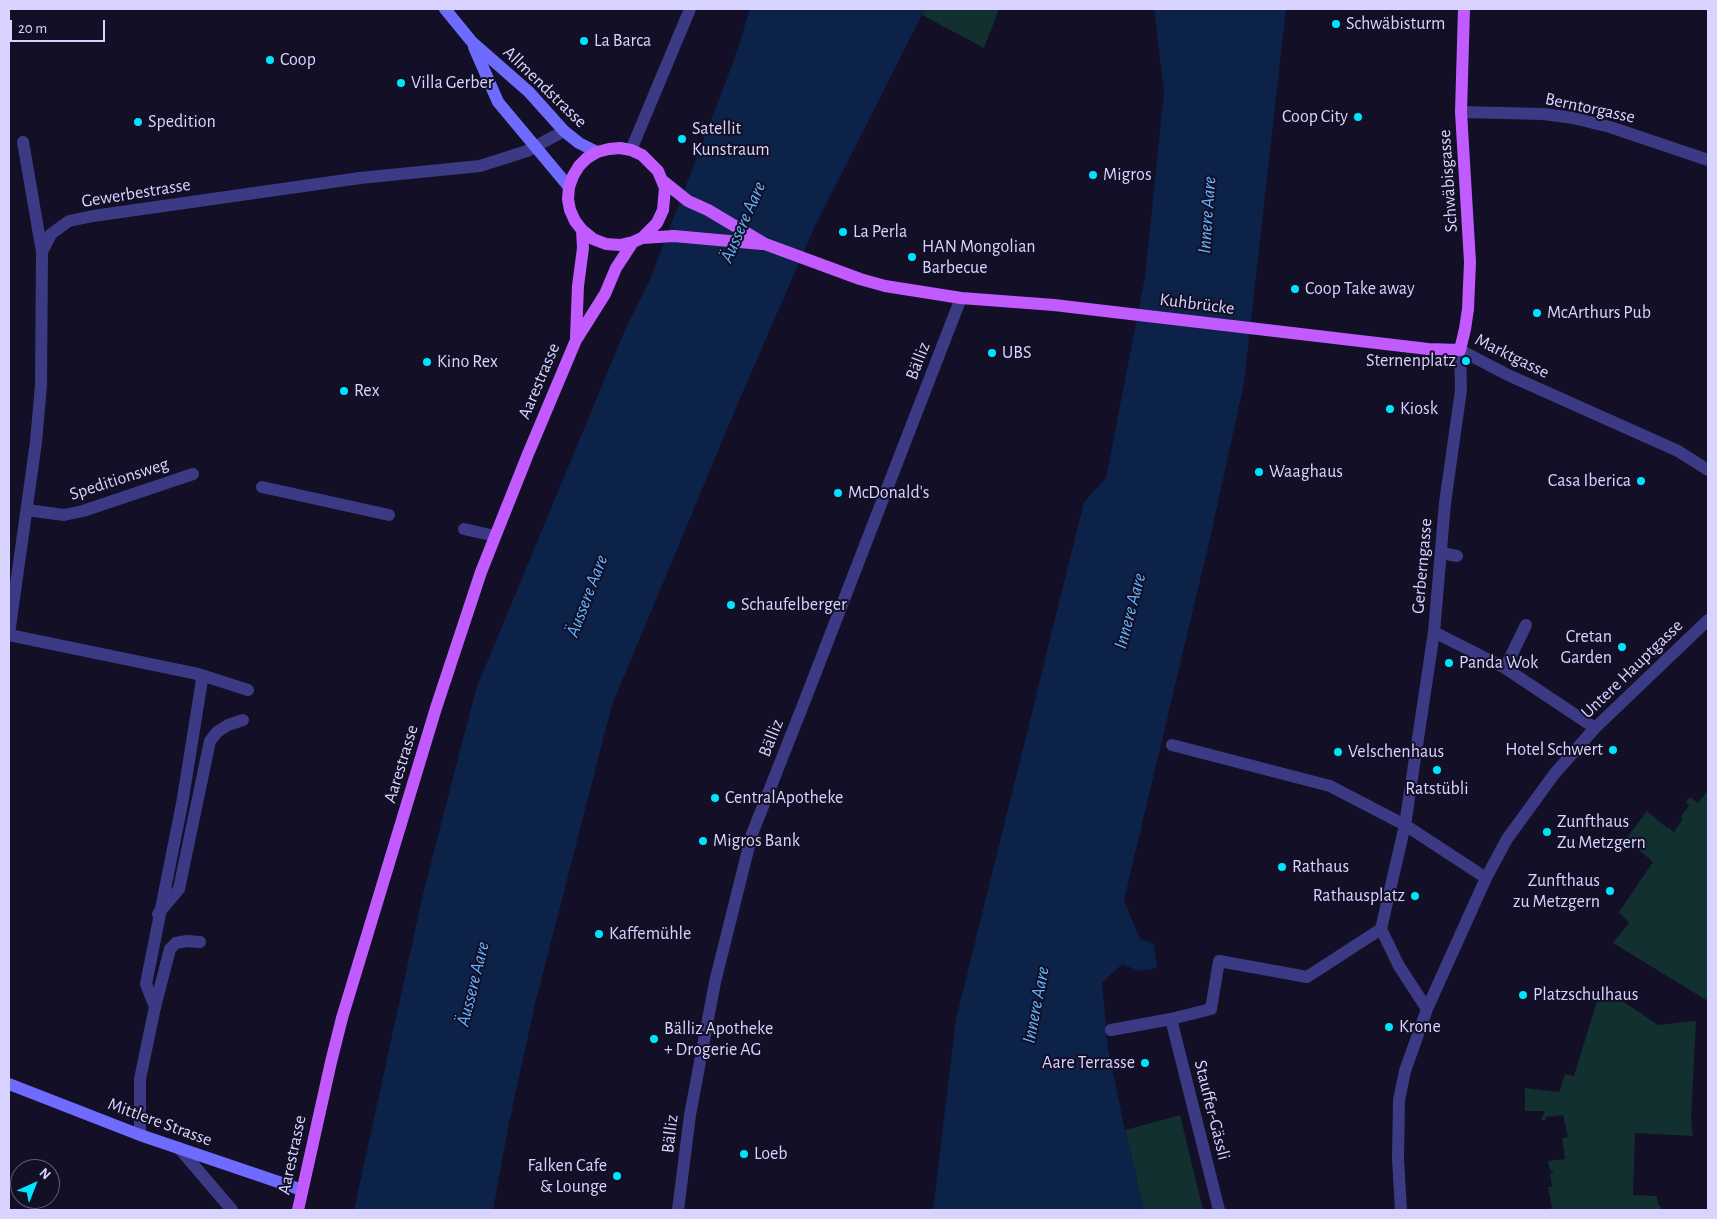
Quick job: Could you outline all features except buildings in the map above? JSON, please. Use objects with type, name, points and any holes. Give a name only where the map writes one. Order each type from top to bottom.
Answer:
[{"type":"main road","name":"Allmendstrasse","points":[[445,9],[472,42],[529,92],[564,131],[579,143],[597,152]]},
{"type":"main road","name":"Schwäbisgasse","points":[[1460,350],[1466,329],[1470,262],[1461,112],[1464,9]]},
{"type":"main road","name":"Allmendstrasse","points":[[472,42],[498,102],[569,187]]},
{"type":"main road","points":[[637,240],[657,224],[664,210],[663,181],[651,162],[631,150],[620,148],[597,152],[579,166],[569,187],[568,199],[570,210],[582,230],[593,239],[606,244],[620,245],[658,237],[684,236],[765,244]]},
{"type":"main road","points":[[663,181],[677,194],[765,244],[860,279],[885,286],[961,298]]},
{"type":"main road","name":"Aarestrasse","points":[[576,340],[578,286],[583,248],[582,230]]},
{"type":"main road","name":"Aarestrasse","points":[[298,1210],[331,1062],[345,1009],[436,708],[495,536],[576,340],[604,294],[616,268],[637,240]]},
{"type":"main road","name":"Kuhbrücke","points":[[961,298],[1054,304],[1255,329]]},
{"type":"main road","name":"Marktgasse","points":[[1255,329],[1428,349],[1460,350]]},
{"type":"main road","name":"Mittlere Strasse","points":[[9,1084],[140,1135],[302,1190]]},
{"type":"street","points":[[631,150],[690,9]]},
{"type":"street","name":"Berntorgasse","points":[[1461,112],[1544,114],[1573,118],[1610,127],[1708,160]]},
{"type":"street","name":"Gewerbestrasse","points":[[42,252],[52,234],[69,221],[360,178],[480,166],[527,151],[564,131]]},
{"type":"street","points":[[23,142],[42,252],[41,385],[36,442],[9,634],[198,674],[248,690]]},
{"type":"street","name":"Bälliz","points":[[678,1210],[690,1115],[715,982],[752,834],[961,298]]},
{"type":"street","name":"Marktgasse","points":[[1460,350],[1508,375],[1678,451],[1708,470]]},
{"type":"street","name":"Gerberngasse","points":[[1405,825],[1434,632],[1446,503],[1461,390],[1460,350]]},
{"type":"street","name":"Speditionsweg","points":[[27,510],[64,514],[83,511],[193,474]]},
{"type":"street","points":[[262,487],[389,514]]},
{"type":"street","points":[[464,530],[495,536]]},
{"type":"street","points":[[1442,553],[1456,556]]},
{"type":"street","name":"Untere Hauptgasse","points":[[1486,878],[1507,839],[1555,773],[1595,728],[1708,620]]},
{"type":"street","points":[[1505,668],[1526,626]]},
{"type":"street","points":[[1434,632],[1505,668],[1595,728]]},
{"type":"street","points":[[155,1007],[146,984],[158,914],[182,804],[201,690],[202,680],[198,674]]},
{"type":"street","points":[[158,914],[179,889],[210,741],[217,732],[228,725],[243,720]]},
{"type":"street","points":[[1172,745],[1330,786],[1405,825],[1486,878],[1427,1009],[1405,1071],[1399,1100],[1398,1159],[1401,1210]]},
{"type":"street","points":[[1405,825],[1381,929],[1399,966],[1427,1009]]},
{"type":"street","points":[[1111,1030],[1171,1019],[1211,1009],[1219,961],[1307,978],[1381,929]]},
{"type":"street","points":[[140,1135],[140,1079],[155,1007],[170,949],[176,943],[187,941],[200,942]]},
{"type":"street","name":"Stauffer-Gässli","points":[[1171,1019],[1219,1210]]},
{"type":"street","points":[[179,1148],[232,1210]]},
{"type":"green space","points":[[925,9],[999,9],[984,48],[922,15]]},
{"type":"green space","points":[[1708,790],[1708,1001],[1613,943],[1629,923],[1619,912],[1653,862],[1626,839],[1647,811],[1674,832],[1683,819],[1681,817],[1689,805],[1686,802],[1689,798],[1698,803]]},
{"type":"green space","points":[[1621,1000],[1658,1025],[1696,1021],[1691,1118],[1693,1136],[1635,1133],[1633,1195],[1657,1196],[1658,1204],[1662,1209],[1695,1210],[1546,1210],[1552,1208],[1548,1187],[1552,1187],[1550,1173],[1553,1173],[1552,1170],[1550,1171],[1548,1161],[1565,1159],[1562,1138],[1568,1137],[1563,1115],[1546,1117],[1545,1120],[1541,1120],[1545,1111],[1525,1111],[1525,1088],[1559,1092],[1565,1074],[1574,1076],[1597,1001]]},
{"type":"green space","points":[[1180,1115],[1203,1210],[1144,1210],[1125,1130]]},
{"type":"water","name":"Äussere Aare","points":[[750,9],[925,9],[815,226],[741,396],[612,705],[535,1004],[509,1123],[493,1210],[354,1210],[423,894],[476,689],[625,330],[649,282],[734,60]]},
{"type":"water","name":"Innere Aare","points":[[1154,9],[1286,9],[1244,383],[1212,530],[1124,900],[1140,939],[1154,944],[1157,968],[1139,971],[1122,964],[1102,983],[1108,1049],[1144,1210],[933,1210],[956,1019],[1084,502],[1106,478],[1145,277],[1164,92]]},
{"type":"place","name":"Schwäbisturm","points":[[1336,24]]},
{"type":"place","name":"La Barca","points":[[584,41]]},
{"type":"place","name":"Coop","points":[[270,60]]},
{"type":"place","name":"Villa Gerber","points":[[401,83]]},
{"type":"place","name":"Coop City","points":[[1358,117]]},
{"type":"place","name":"Spedition","points":[[138,122]]},
{"type":"place","name":"Satellit Kunstraum","points":[[682,139]]},
{"type":"place","name":"Migros","points":[[1093,175]]},
{"type":"place","name":"La Perla","points":[[843,232]]},
{"type":"place","name":"HAN Mongolian Barbecue","points":[[912,257]]},
{"type":"place","name":"Coop Take away","points":[[1295,289]]},
{"type":"place","name":"McArthurs Pub","points":[[1537,313]]},
{"type":"place","name":"UBS","points":[[992,353]]},
{"type":"place","name":"Sternenplatz","points":[[1466,361]]},
{"type":"place","name":"Kino Rex","points":[[427,362]]},
{"type":"place","name":"Rex","points":[[344,391]]},
{"type":"place","name":"Kiosk","points":[[1390,409]]},
{"type":"place","name":"Waaghaus","points":[[1259,472]]},
{"type":"place","name":"Casa Iberica","points":[[1641,481]]},
{"type":"place","name":"McDonald's","points":[[838,493]]},
{"type":"place","name":"Schaufelberger","points":[[731,605]]},
{"type":"place","name":"Cretan Garden","points":[[1622,647]]},
{"type":"place","name":"Panda Wok","points":[[1449,663]]},
{"type":"place","name":"Hotel Schwert","points":[[1613,750]]},
{"type":"place","name":"Velschenhaus","points":[[1338,752]]},
{"type":"place","name":"Ratstübli","points":[[1437,770]]},
{"type":"place","name":"CentralApotheke","points":[[715,798]]},
{"type":"place","name":"Zunfthaus Zu Metzgern","points":[[1547,832]]},
{"type":"place","name":"Migros Bank","points":[[703,841]]},
{"type":"place","name":"Rathaus","points":[[1282,867]]},
{"type":"place","name":"Zunfthaus zu Metzgern","points":[[1610,891]]},
{"type":"place","name":"Rathausplatz","points":[[1415,896]]},
{"type":"place","name":"Kaffemühle","points":[[599,934]]},
{"type":"place","name":"Platzschulhaus","points":[[1523,995]]},
{"type":"place","name":"Krone","points":[[1389,1027]]},
{"type":"place","name":"Bälliz Apotheke + Drogerie AG","points":[[654,1039]]},
{"type":"place","name":"Aare Terrasse","points":[[1145,1063]]},
{"type":"place","name":"Loeb","points":[[744,1154]]},
{"type":"place","name":"Falken Cafe & Lounge","points":[[617,1176]]}]
